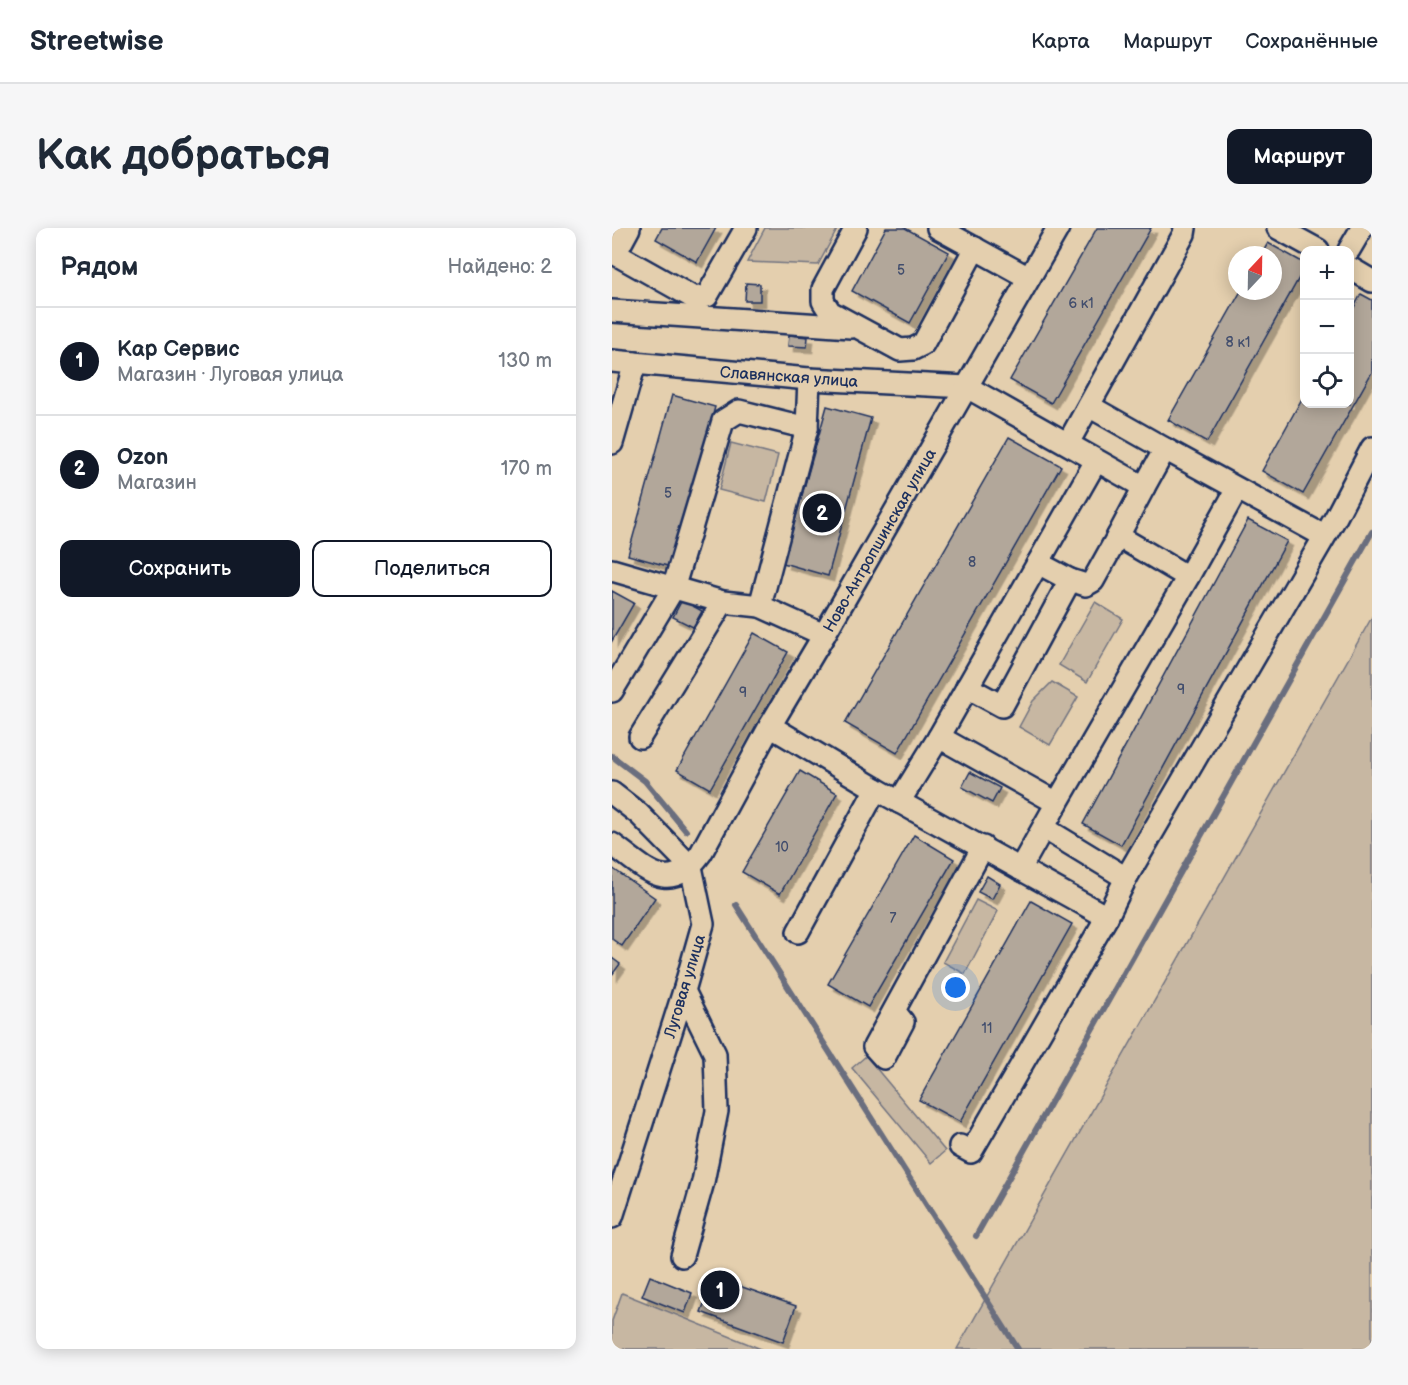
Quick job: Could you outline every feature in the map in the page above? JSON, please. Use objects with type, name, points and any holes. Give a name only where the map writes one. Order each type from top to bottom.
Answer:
[{"type":"street","points":[[629,228],[613,253],[707,306]]},
{"type":"street","points":[[707,306],[746,228]]},
{"type":"street","points":[[856,228],[823,290],[823,302],[830,312],[900,350],[912,349],[923,344],[975,249]]},
{"type":"street","points":[[938,228],[1029,278]]},
{"type":"street","name":"Ново-Антропшинская улица","points":[[696,860],[770,726],[1058,228]]},
{"type":"street","points":[[1068,443],[1184,234],[1185,228]]},
{"type":"street","points":[[1278,228],[1311,246]]},
{"type":"street","points":[[1351,246],[1362,228]]},
{"type":"street","points":[[1354,270],[1372,281]]},
{"type":"street","points":[[612,311],[707,306],[857,328]]},
{"type":"street","name":"Славянская улица","points":[[612,361],[809,378],[967,387]]},
{"type":"street","points":[[612,443],[617,407],[634,363]]},
{"type":"street","points":[[760,606],[807,428],[809,378]]},
{"type":"street","points":[[967,387],[1144,487]]},
{"type":"street","points":[[1089,406],[1324,536]]},
{"type":"street","points":[[612,691],[673,589],[723,422],[739,411],[807,428]]},
{"type":"street","points":[[960,1146],[971,1152],[1107,917],[1126,878],[1324,536],[1372,448]]},
{"type":"street","points":[[1038,563],[1070,580],[1086,585],[1093,581],[1165,449]]},
{"type":"street","points":[[899,802],[939,737],[1096,460]]},
{"type":"street","points":[[1020,869],[1237,489]]},
{"type":"street","points":[[1118,536],[1188,577]]},
{"type":"street","points":[[612,570],[723,602],[760,606],[824,635]]},
{"type":"street","points":[[967,687],[1002,706],[1070,580]]},
{"type":"street","points":[[640,736],[723,602]]},
{"type":"street","points":[[770,726],[876,789],[1107,917]]},
{"type":"street","points":[[939,737],[1057,803]]},
{"type":"street","points":[[798,932],[876,789]]},
{"type":"street","points":[[612,793],[696,860],[670,877],[656,875],[612,844]]},
{"type":"street","points":[[1044,828],[1126,878]]},
{"type":"street","points":[[895,1011],[983,848]]},
{"type":"street","name":"Луговая улица","points":[[614,1212],[684,991],[702,924],[696,860]]},
{"type":"street","points":[[682,1256],[703,1182],[717,1111],[716,1054],[684,991]]},
{"type":"shaded area","points":[[765,228],[838,228],[818,265],[747,262]]},
{"type":"shaded area","points":[[731,443],[778,455],[766,502],[719,490]]},
{"type":"shaded area","points":[[1095,602],[1123,619],[1087,682],[1059,665]]},
{"type":"shaded area","points":[[1372,617],[1372,1349],[957,1349]]},
{"type":"shaded area","points":[[1052,682],[1078,697],[1050,745],[1019,727],[1033,701]]},
{"type":"shaded area","points":[[976,900],[998,911],[965,974],[943,962]]},
{"type":"shaded area","points":[[866,1056],[945,1151],[931,1163],[852,1068]]},
{"type":"shaded area","points":[[622,1293],[761,1349],[612,1349],[612,1321]]},
{"type":"building","points":[[662,228],[716,228],[697,262],[656,239]]},
{"type":"building","points":[[886,228],[905,228],[949,252],[910,323],[852,291]]},
{"type":"building","points":[[1097,228],[1151,228],[1051,403],[1010,380]]},
{"type":"building","points":[[1282,251],[1300,261],[1300,276],[1207,442],[1168,420],[1236,300],[1282,300]]},
{"type":"building","points":[[746,283],[760,284],[760,301],[745,301]]},
{"type":"building","points":[[1361,294],[1372,300],[1372,372],[1354,404],[1354,354],[1354,307]]},
{"type":"building","points":[[789,335],[808,337],[807,347],[788,346]]},
{"type":"building","points":[[672,395],[715,407],[671,567],[628,555]]},
{"type":"building","points":[[1300,402],[1300,408],[1352,408],[1303,494],[1262,471]]},
{"type":"building","points":[[827,406],[871,418],[828,576],[783,563]]},
{"type":"building","points":[[1009,437],[1061,466],[897,753],[845,723]]},
{"type":"building","points":[[1248,520],[1287,541],[1121,845],[1083,824]]},
{"type":"building","points":[[612,591],[634,603],[612,641]]},
{"type":"building","points":[[682,600],[702,611],[693,627],[673,617]]},
{"type":"building","points":[[754,633],[788,652],[710,789],[677,770]]},
{"type":"building","points":[[800,771],[837,793],[780,894],[742,872]]},
{"type":"building","points":[[970,772],[1000,788],[992,803],[962,787]]},
{"type":"building","points":[[914,835],[954,859],[868,1007],[828,984]]},
{"type":"building","points":[[612,868],[655,898],[622,946],[612,939]]},
{"type":"building","points":[[987,876],[1000,884],[992,899],[978,892]]},
{"type":"building","points":[[1031,901],[1072,924],[960,1122],[919,1100]]},
{"type":"building","points":[[612,958],[620,964],[612,975]]},
{"type":"building","points":[[650,1276],[692,1293],[685,1313],[642,1296]]},
{"type":"building","points":[[714,1277],[796,1306],[783,1342],[701,1312]]},
{"type":"waterway","points":[[976,1236],[1372,532]]},
{"type":"waterway","points":[[612,756],[645,781],[686,831]]},
{"type":"waterway","points":[[736,905],[1018,1349]]},
{"type":"place","name":"Ozon","points":[[822,513]]},
{"type":"place","name":"Кар Сервис","points":[[720,1290]]}]
